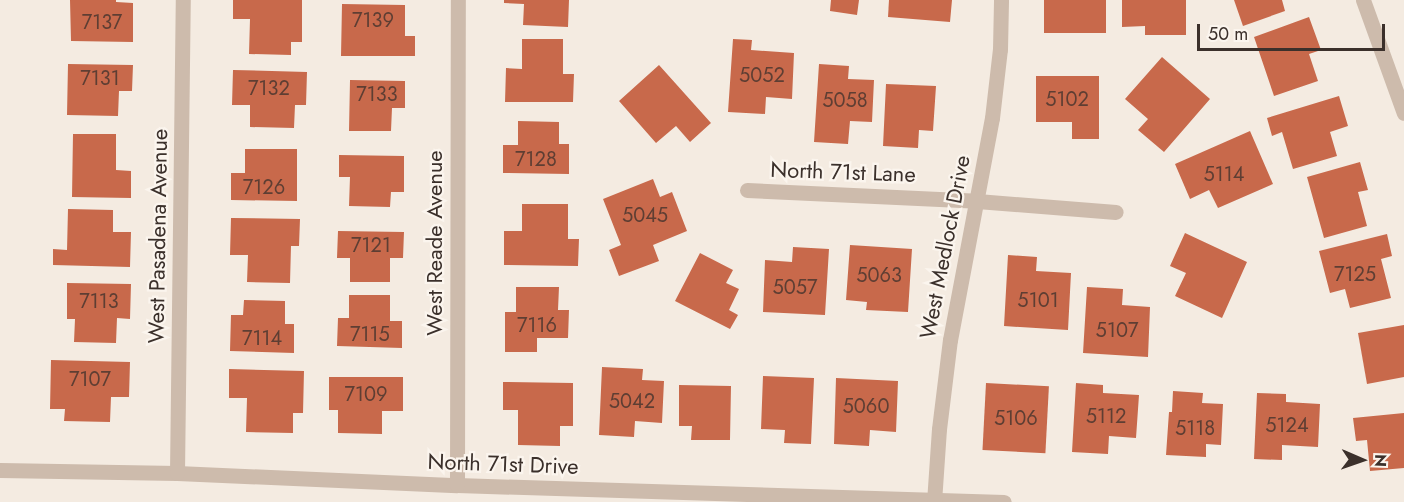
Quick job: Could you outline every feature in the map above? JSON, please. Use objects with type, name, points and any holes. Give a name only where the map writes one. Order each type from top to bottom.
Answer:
[{"type":"street","name":"West Pasadena Avenue","points":[[177,473],[183,0]]},
{"type":"street","name":"West Reade Avenue","points":[[457,485],[458,0]]},
{"type":"street","name":"West Medlock Drive","points":[[934,501],[939,429],[950,340],[992,118],[1000,49],[1001,0]]},
{"type":"street","points":[[1363,0],[1404,113]]},
{"type":"street","name":"North 71st Lane","points":[[747,190],[977,201],[1116,212]]},
{"type":"street","name":"North 71st Drive","points":[[0,470],[177,473],[457,485],[1004,502]]},
{"type":"building","points":[[70,0],[116,0],[116,2],[133,3],[133,42],[71,41]]},
{"type":"building","points":[[233,0],[302,0],[302,42],[291,42],[291,55],[249,54],[250,19],[233,19]]},
{"type":"building","points":[[504,0],[569,0],[568,27],[523,25],[524,4],[504,3]]},
{"type":"building","points":[[831,0],[859,0],[857,15],[830,11]]},
{"type":"building","points":[[889,0],[952,0],[950,22],[888,17]]},
{"type":"building","points":[[1044,0],[1106,0],[1106,33],[1044,33]]},
{"type":"building","points":[[1122,0],[1186,0],[1186,35],[1145,35],[1145,26],[1122,27]]},
{"type":"building","points":[[1234,0],[1282,0],[1285,11],[1243,26]]},
{"type":"building","points":[[342,4],[405,5],[405,36],[415,36],[415,56],[341,56]]},
{"type":"building","points":[[1309,17],[1321,50],[1309,54],[1318,81],[1274,96],[1254,37]]},
{"type":"building","points":[[522,39],[563,39],[563,74],[574,74],[573,102],[505,102],[506,68],[522,69]]},
{"type":"building","points":[[733,39],[752,40],[751,50],[794,53],[792,99],[766,97],[765,114],[728,112]]},
{"type":"building","points":[[1162,57],[1210,99],[1164,152],[1138,130],[1148,119],[1125,99]]},
{"type":"building","points":[[68,64],[133,65],[132,91],[119,91],[118,116],[67,115]]},
{"type":"building","points":[[819,64],[849,66],[848,79],[874,80],[872,122],[850,121],[848,144],[814,142]]},
{"type":"building","points":[[659,65],[711,123],[690,142],[676,126],[656,143],[619,101]]},
{"type":"building","points":[[233,70],[307,72],[306,105],[295,105],[294,128],[250,127],[250,105],[232,105]]},
{"type":"building","points":[[1036,76],[1099,76],[1099,139],[1072,139],[1072,122],[1036,122]]},
{"type":"building","points":[[350,80],[405,81],[405,108],[392,108],[391,131],[349,131]]},
{"type":"building","points":[[886,84],[936,86],[933,131],[919,130],[918,148],[883,146]]},
{"type":"building","points":[[1339,96],[1348,126],[1330,132],[1337,156],[1293,169],[1282,132],[1272,136],[1267,118]]},
{"type":"building","points":[[518,121],[559,122],[559,144],[569,144],[569,174],[503,173],[503,145],[518,145]]},
{"type":"building","points":[[1250,131],[1273,184],[1218,208],[1209,190],[1190,199],[1175,164]]},
{"type":"building","points":[[73,134],[116,134],[116,170],[131,171],[131,198],[72,197]]},
{"type":"building","points":[[245,149],[297,149],[297,201],[231,200],[231,173],[245,173]]},
{"type":"building","points":[[339,155],[404,156],[404,192],[391,192],[390,207],[349,206],[350,177],[339,177]]},
{"type":"building","points":[[1360,162],[1368,190],[1358,192],[1367,226],[1324,238],[1307,177]]},
{"type":"building","points":[[653,179],[660,197],[672,192],[687,231],[653,245],[659,261],[619,276],[609,250],[621,245],[603,199]]},
{"type":"building","points":[[522,204],[568,204],[568,239],[579,239],[578,266],[504,265],[504,231],[522,231]]},
{"type":"building","points":[[68,209],[113,210],[113,232],[131,232],[130,267],[53,265],[53,249],[67,250]]},
{"type":"building","points":[[231,218],[300,219],[299,246],[291,246],[290,283],[247,282],[248,255],[230,255]]},
{"type":"building","points":[[338,231],[404,232],[403,258],[390,258],[390,282],[350,282],[350,258],[337,258]]},
{"type":"building","points":[[1185,233],[1247,262],[1222,318],[1175,296],[1186,273],[1170,266]]},
{"type":"building","points":[[1387,234],[1392,256],[1381,259],[1391,298],[1350,308],[1345,289],[1330,293],[1319,251]]},
{"type":"building","points":[[850,245],[912,249],[908,312],[866,310],[867,302],[846,300]]},
{"type":"building","points":[[793,247],[829,249],[825,315],[763,312],[765,260],[792,262]]},
{"type":"building","points":[[700,253],[733,270],[726,283],[739,289],[729,310],[738,315],[730,329],[675,301]]},
{"type":"building","points":[[1008,255],[1037,257],[1036,271],[1071,273],[1068,330],[1004,326]]},
{"type":"building","points":[[67,283],[131,284],[130,319],[117,318],[116,343],[74,342],[75,319],[67,319]]},
{"type":"building","points":[[516,287],[559,287],[558,310],[569,310],[568,338],[537,338],[537,352],[505,352],[505,312],[516,312]]},
{"type":"building","points":[[1087,287],[1123,289],[1122,305],[1150,307],[1148,357],[1083,353]]},
{"type":"building","points":[[349,295],[390,295],[390,321],[402,321],[402,348],[337,346],[338,318],[349,318]]},
{"type":"building","points":[[244,300],[285,301],[285,324],[294,324],[294,353],[230,351],[231,315],[243,315]]},
{"type":"building","points":[[1404,325],[1404,377],[1367,384],[1358,333]]},
{"type":"building","points":[[51,360],[130,362],[129,397],[111,397],[110,422],[64,421],[65,409],[50,409]]},
{"type":"building","points":[[602,367],[643,369],[642,380],[664,381],[662,423],[635,421],[634,437],[599,435]]},
{"type":"building","points":[[229,369],[304,371],[303,413],[293,413],[293,433],[246,432],[247,398],[229,398]]},
{"type":"building","points":[[763,376],[814,378],[811,444],[784,443],[785,430],[761,429]]},
{"type":"building","points":[[329,377],[403,377],[403,411],[382,411],[382,434],[338,433],[338,410],[329,410]]},
{"type":"building","points":[[836,378],[898,381],[896,432],[870,430],[869,446],[834,444]]},
{"type":"building","points":[[503,382],[573,383],[573,426],[560,426],[560,446],[518,445],[518,410],[503,410]]},
{"type":"building","points":[[986,383],[1049,386],[1045,453],[982,450]]},
{"type":"building","points":[[1076,383],[1103,385],[1103,393],[1139,395],[1136,438],[1109,436],[1108,454],[1072,452]]},
{"type":"building","points":[[679,385],[731,386],[730,440],[691,440],[692,426],[679,426]]},
{"type":"building","points":[[1173,391],[1203,393],[1202,403],[1223,404],[1221,445],[1206,444],[1206,457],[1166,455]]},
{"type":"building","points":[[1257,393],[1286,394],[1286,402],[1320,404],[1318,447],[1282,445],[1282,460],[1254,459]]},
{"type":"building","points":[[1404,413],[1404,468],[1370,471],[1367,440],[1356,441],[1353,418]]}]
